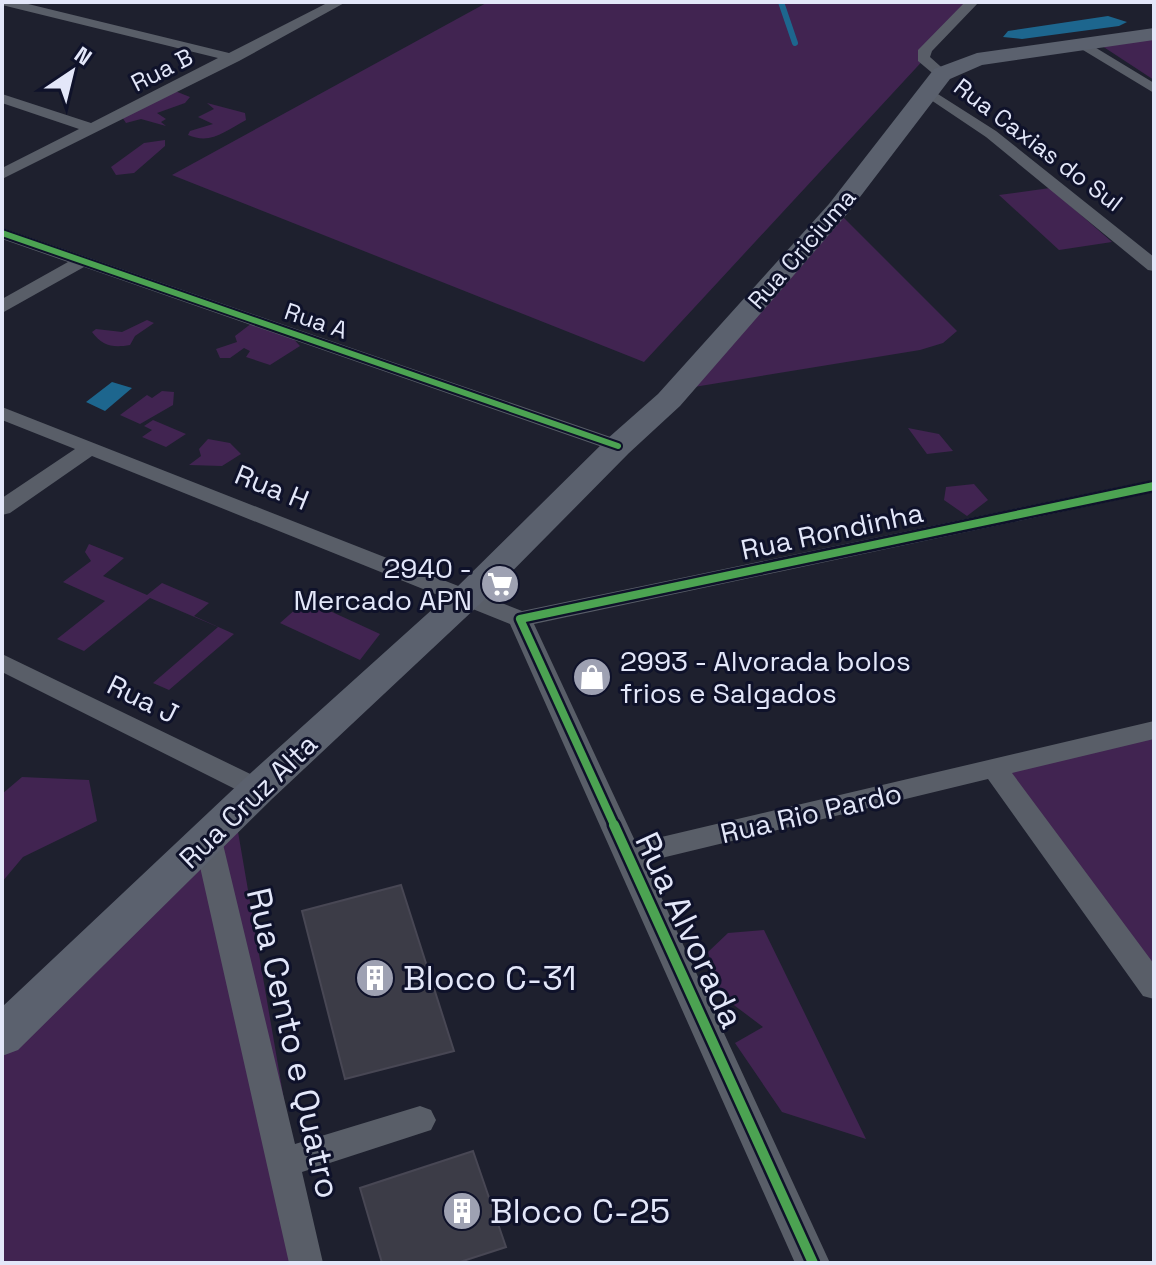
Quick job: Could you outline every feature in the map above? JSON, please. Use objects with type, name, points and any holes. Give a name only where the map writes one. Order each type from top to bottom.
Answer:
[{"type":"main road","name":"Rua Criciuma","points":[[496,568],[618,446],[669,400],[830,219],[936,83],[977,59],[1154,34]]},
{"type":"main road","name":"Rua Cruz Alta","points":[[2,1036],[258,789],[496,568]]},
{"type":"street","points":[[4,2],[234,58]]},
{"type":"street","name":"Rua B","points":[[2,174],[339,2]]},
{"type":"street","points":[[936,83],[923,58],[925,50],[972,2]]},
{"type":"street","points":[[1083,44],[1154,89]]},
{"type":"street","name":"Rua Caxias do Sul","points":[[936,83],[991,134],[1154,266]]},
{"type":"street","points":[[2,98],[94,129]]},
{"type":"street","name":"Rua A","points":[[2,233],[618,446]]},
{"type":"street","points":[[1133,248],[1154,245]]},
{"type":"street","points":[[2,307],[82,261]]},
{"type":"street","name":"Rua H","points":[[2,413],[520,619]]},
{"type":"street","points":[[2,508],[91,448]]},
{"type":"street","name":"Rua Rondinha","points":[[520,619],[1154,486]]},
{"type":"street","name":"Rua Alvorada","points":[[520,619],[813,1263]]},
{"type":"street","name":"Rua J","points":[[2,662],[258,789]]},
{"type":"street","name":"Rua Rio Pardo","points":[[627,856],[1154,730]]},
{"type":"street","points":[[995,770],[1154,987]]},
{"type":"street","name":"Rua Cento e Quatro","points":[[208,840],[306,1263]]},
{"type":"street","points":[[283,1163],[420,1120]]},
{"type":"shaded area","points":[[488,2],[977,2],[644,362],[172,175]]},
{"type":"shaded area","points":[[1154,33],[1154,80],[1093,40]]},
{"type":"shaded area","points":[[175,91],[190,97],[185,103],[157,113],[166,119],[161,122],[166,126],[141,119],[126,123],[122,117]]},
{"type":"shaded area","points":[[207,103],[245,113],[246,120],[211,138],[188,135],[190,131],[213,124],[198,117],[214,109]]},
{"type":"shaded area","points":[[165,140],[165,146],[134,173],[116,175],[111,167],[144,143]]},
{"type":"shaded area","points":[[1050,188],[1112,242],[1059,250],[999,195]]},
{"type":"shaded area","points":[[842,216],[957,331],[943,343],[920,350],[694,387]]},
{"type":"shaded area","points":[[147,320],[154,323],[135,336],[130,345],[108,345],[92,332],[96,329],[122,332]]},
{"type":"shaded area","points":[[252,323],[290,335],[300,346],[270,365],[246,357],[250,351],[244,348],[230,358],[220,358],[216,349],[237,342],[235,336]]},
{"type":"shaded area","points":[[162,391],[174,392],[173,405],[140,424],[120,415],[147,395],[152,398]]},
{"type":"shaded area","points":[[153,420],[186,434],[166,447],[142,437],[152,430],[144,426]]},
{"type":"shaded area","points":[[908,428],[939,434],[953,451],[927,454]]},
{"type":"shaded area","points":[[208,439],[230,443],[241,454],[222,466],[189,465],[201,456],[199,449]]},
{"type":"shaded area","points":[[974,484],[988,500],[967,516],[944,500],[946,487]]},
{"type":"shaded area","points":[[89,544],[124,558],[103,576],[147,595],[162,583],[209,603],[194,616],[234,634],[169,690],[153,683],[218,627],[150,598],[84,651],[57,639],[105,601],[63,582],[91,561],[85,552]]},
{"type":"shaded area","points":[[306,600],[380,634],[360,660],[280,623]]},
{"type":"shaded area","points":[[1154,730],[1154,987],[995,770]]},
{"type":"shaded area","points":[[22,777],[89,780],[97,821],[23,857],[2,882],[2,794]]},
{"type":"shaded area","points":[[237,826],[312,1263],[2,1263],[2,1049]]},
{"type":"shaded area","points":[[764,930],[866,1139],[782,1112],[735,1043],[763,1027],[718,993],[708,952],[728,933]]},
{"type":"water","points":[[1108,16],[1127,22],[1119,26],[1022,39],[1003,37],[1008,31]]},
{"type":"water","points":[[112,382],[132,388],[105,411],[86,402]]},
{"type":"building","name":"Bloco C-31","points":[[401,885],[454,1051],[345,1079],[302,911]]},
{"type":"building","name":"Bloco C-25","points":[[473,1151],[506,1247],[457,1263],[382,1263],[360,1188]]},
{"type":"waterway","points":[[781,2],[795,43]]},
{"type":"cycle path","points":[[2,233],[618,446]]},
{"type":"cycle path","points":[[813,1263],[520,619],[1154,486]]},
{"type":"place","name":"2940 - Mercado APN","points":[[500,584]]},
{"type":"place","name":"2993 - Alvorada bolos frios e Salgados","points":[[592,677]]},
{"type":"place","name":"Bloco C-31","points":[[375,978]]},
{"type":"place","name":"Bloco C-25","points":[[462,1211]]}]
